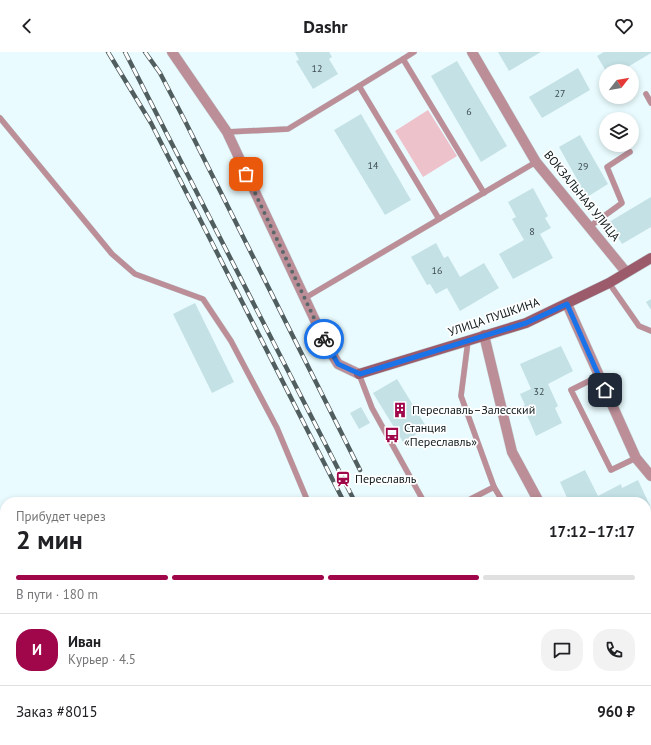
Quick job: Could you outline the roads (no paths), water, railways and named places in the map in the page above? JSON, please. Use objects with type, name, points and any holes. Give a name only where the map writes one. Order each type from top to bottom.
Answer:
[{"type":"street","points":[[172,52],[226,132],[327,346],[338,364],[360,374]]},
{"type":"street","name":"ВОКЗАЛЬНАЯ УЛИЦА","points":[[472,52],[536,162],[626,272]]},
{"type":"street","name":"УЛИЦА ПУШКИНА","points":[[360,374],[526,323],[609,283],[651,258]]},
{"type":"street","points":[[567,304],[636,458],[651,476]]},
{"type":"street","points":[[484,335],[512,452],[536,497]]},
{"type":"lane","points":[[226,132],[288,129],[414,52]]},
{"type":"lane","points":[[403,59],[484,193]]},
{"type":"lane","points":[[359,86],[439,219]]},
{"type":"lane","points":[[646,94],[651,103]]},
{"type":"lane","points":[[0,118],[112,254],[135,274],[203,299],[232,341],[277,428],[306,497]]},
{"type":"lane","points":[[590,227],[622,203],[607,167],[630,152]]},
{"type":"lane","points":[[305,298],[536,162]]},
{"type":"lane","points":[[609,283],[639,326],[651,331]]},
{"type":"lane","points":[[468,341],[460,396],[494,487],[500,497]]},
{"type":"lane","points":[[360,374],[372,408],[421,497]]},
{"type":"lane","points":[[599,376],[571,390],[611,470],[636,458]]},
{"type":"lane","points":[[475,497],[494,487]]},
{"type":"railway","points":[[108,52],[151,123],[341,497]]},
{"type":"railway","points":[[125,52],[352,497]]},
{"type":"railway","points":[[145,52],[160,73],[185,121],[360,470]]},
{"type":"place","name":"Переславль–Залесский","points":[[400,410]]},
{"type":"place","name":"Станция «Переславль»","points":[[392,435]]},
{"type":"place","name":"Переславль","points":[[343,479]]}]
